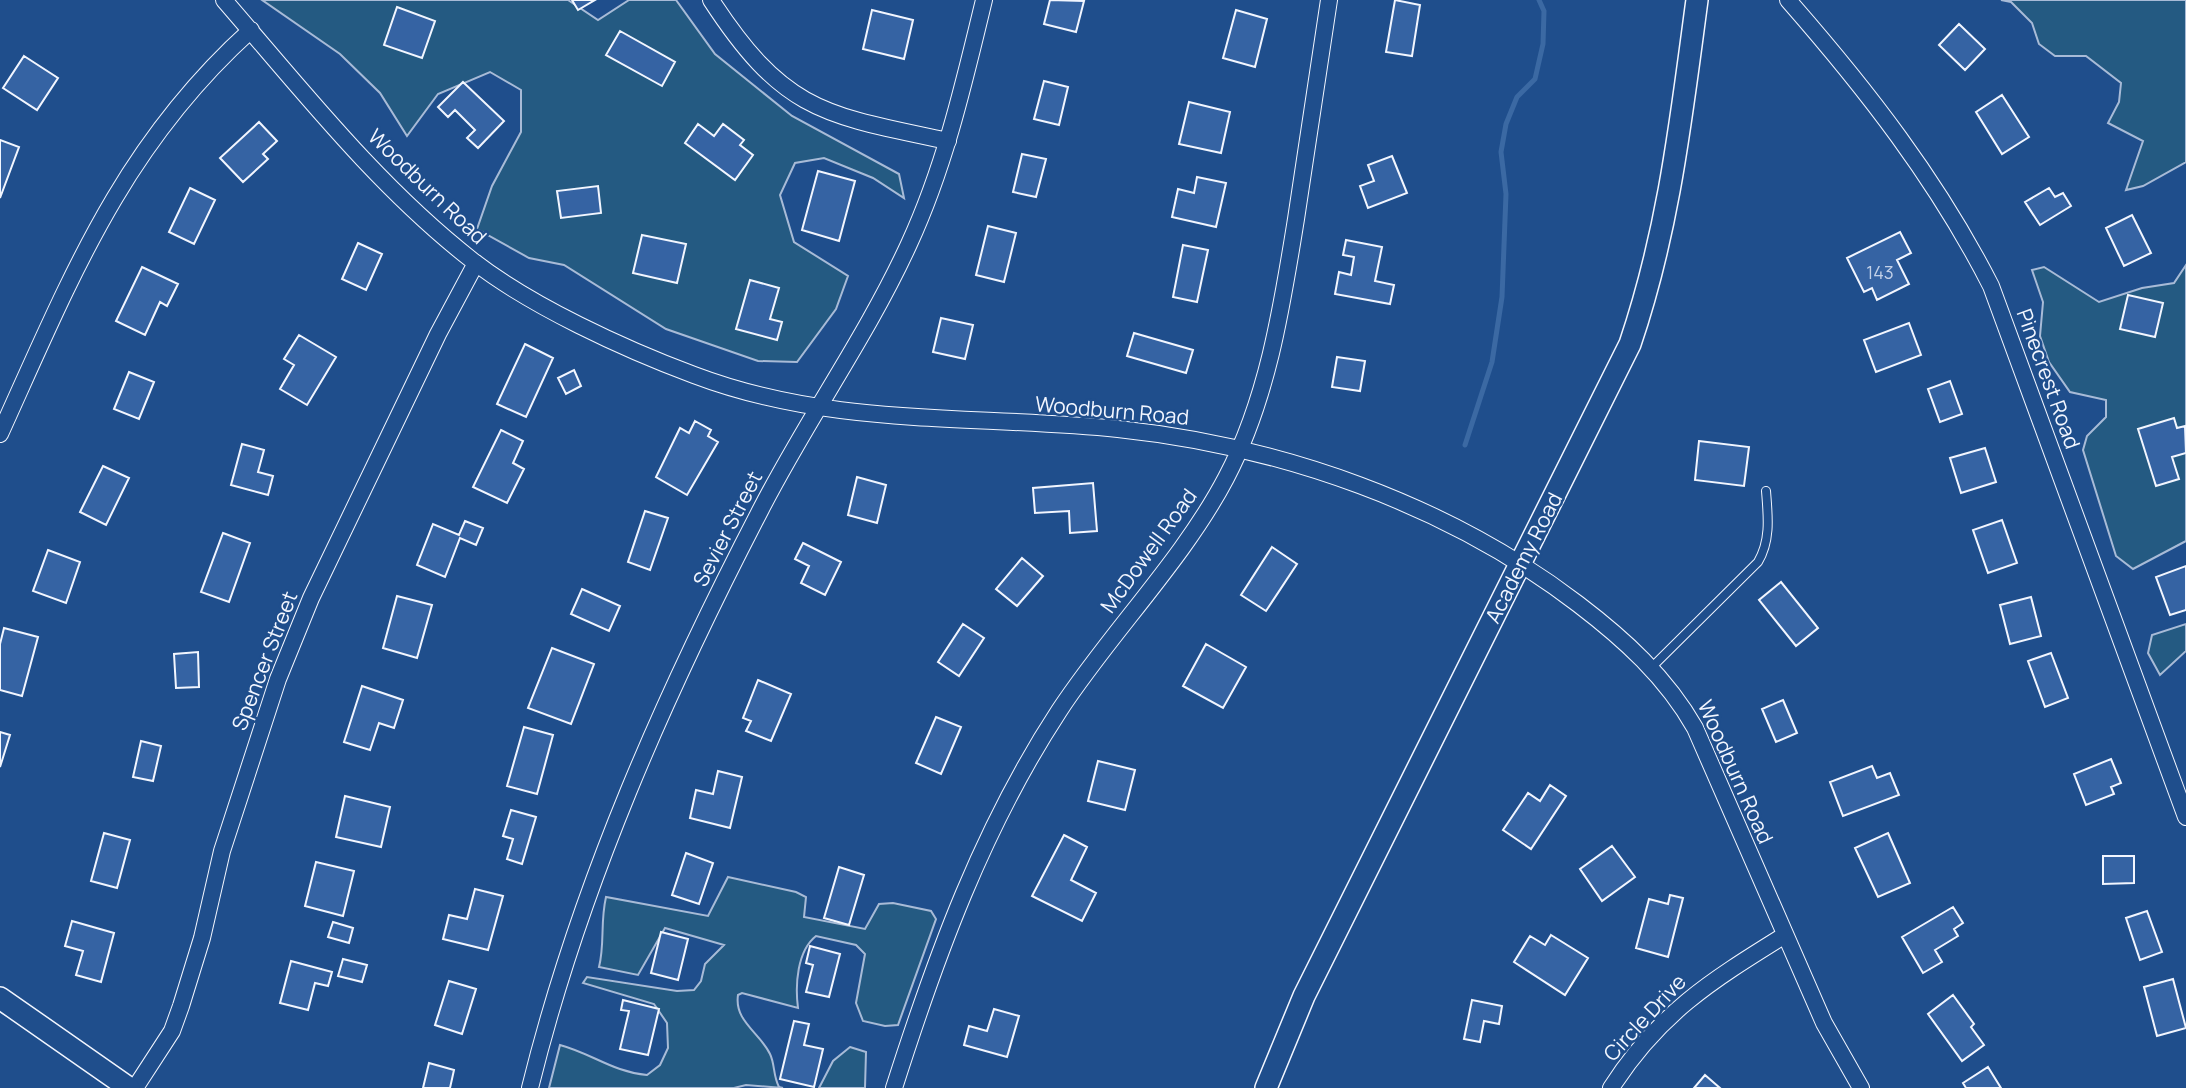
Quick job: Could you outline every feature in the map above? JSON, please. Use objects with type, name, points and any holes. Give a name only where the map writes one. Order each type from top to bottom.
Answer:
[{"type":"main road","name":"Academy Road","points":[[1266,1088],[1304,996],[1613,382],[1647,295],[1670,199],[1697,0]]},
{"type":"main road","points":[[0,998],[129,1088]]},
{"type":"street","name":"Woodburn Road","points":[[224,0],[406,201],[476,263],[543,305],[690,374],[740,392],[815,409],[1113,428],[1172,435],[1238,449],[1349,481],[1466,532],[1522,563],[1597,618],[1651,667],[1680,700],[1695,728],[1824,1023],[1861,1088]]},
{"type":"street","points":[[711,0],[757,64],[797,96],[842,118],[948,141]]},
{"type":"street","name":"Sevier Street","points":[[530,1088],[568,953],[595,872],[679,674],[761,509],[815,409],[894,276],[932,188],[948,141],[984,0]]},
{"type":"street","name":"McDowell Road","points":[[894,1088],[927,986],[974,868],[1020,772],[1098,654],[1207,509],[1254,411],[1281,310],[1329,0]]},
{"type":"street","name":"Pinecrest Road","points":[[1788,0],[1840,60],[1914,156],[1966,237],[1991,286],[2186,817]]},
{"type":"street","points":[[0,434],[97,224],[125,178],[191,88],[251,30]]},
{"type":"street","name":"Spencer Street","points":[[135,1088],[159,1053],[176,1018],[202,938],[222,851],[258,735],[306,609],[438,334],[476,263]]},
{"type":"street","name":"Circle Drive","points":[[1611,1088],[1633,1056],[1692,995],[1785,935]]},
{"type":"lane","points":[[1651,667],[1758,562],[1766,549],[1769,522],[1766,491]]},
{"type":"shaded area","points":[[262,0],[568,0],[598,20],[629,0],[676,0],[715,54],[792,116],[899,174],[904,198],[873,178],[824,158],[795,163],[780,195],[794,242],[848,276],[836,309],[797,362],[758,361],[666,329],[564,265],[529,258],[477,229],[492,186],[521,132],[521,90],[490,72],[438,94],[407,136],[380,93],[340,54]]},
{"type":"shaded area","points":[[2001,0],[2186,0],[2186,162],[2143,186],[2126,190],[2143,141],[2108,123],[2119,102],[2121,83],[2086,56],[2055,56],[2039,44],[2032,23],[2011,2]]},
{"type":"shaded area","points":[[2186,265],[2186,541],[2133,569],[2116,556],[2083,450],[2087,436],[2106,417],[2106,400],[2070,392],[2049,362],[2040,336],[2043,302],[2032,270],[2044,267],[2099,302],[2142,288],[2174,283]]},
{"type":"shaded area","points":[[2186,624],[2186,651],[2160,675],[2148,653],[2152,635]]},
{"type":"shaded area","points":[[728,877],[796,892],[806,897],[804,917],[865,929],[879,904],[893,903],[931,911],[936,919],[898,1025],[885,1026],[863,1021],[856,1003],[865,954],[856,945],[816,936],[801,959],[797,979],[798,1008],[742,993],[738,995],[740,1012],[770,1054],[777,1083],[783,1088],[746,1085],[734,1088],[549,1088],[560,1045],[613,1067],[647,1075],[660,1065],[668,1048],[667,1023],[654,1004],[583,983],[587,977],[677,991],[694,990],[701,981],[705,964],[724,945],[665,928],[638,975],[599,967],[606,897],[708,916]]},
{"type":"shaded area","points":[[850,1047],[866,1052],[865,1088],[819,1088],[833,1061]]},
{"type":"building","points":[[572,0],[595,0],[578,10]]},
{"type":"building","points":[[1050,0],[1084,1],[1076,32],[1044,24]]},
{"type":"building","points":[[1395,0],[1420,5],[1412,56],[1386,52]]},
{"type":"building","points":[[397,7],[435,21],[422,58],[384,45]]},
{"type":"building","points":[[872,10],[913,20],[904,59],[863,49]]},
{"type":"building","points":[[1236,10],[1267,19],[1255,67],[1223,58]]},
{"type":"building","points":[[1959,24],[1985,49],[1965,70],[1939,45]]},
{"type":"building","points":[[620,31],[675,62],[662,86],[606,55]]},
{"type":"building","points":[[24,56],[58,78],[37,110],[3,88]]},
{"type":"building","points":[[1044,81],[1068,87],[1059,125],[1034,119]]},
{"type":"building","points":[[463,82],[504,121],[478,148],[467,138],[475,130],[455,110],[448,117],[438,107]]},
{"type":"building","points":[[2002,95],[2029,137],[2002,154],[1976,112]]},
{"type":"building","points":[[1189,102],[1230,112],[1221,153],[1179,144]]},
{"type":"building","points":[[259,122],[277,141],[263,154],[268,159],[243,182],[220,158]]},
{"type":"building","points":[[698,124],[714,136],[723,124],[744,140],[740,145],[753,155],[735,180],[685,143]]},
{"type":"building","points":[[0,140],[19,147],[0,198]]},
{"type":"building","points":[[1022,154],[1046,159],[1036,197],[1013,192]]},
{"type":"building","points":[[1392,156],[1407,193],[1368,208],[1360,186],[1374,181],[1368,165]]},
{"type":"building","points":[[818,171],[855,181],[839,241],[802,230]]},
{"type":"building","points":[[1197,177],[1226,183],[1216,227],[1172,217],[1178,189],[1194,193]]},
{"type":"building","points":[[598,186],[601,213],[561,218],[557,191]]},
{"type":"building","points":[[190,188],[215,200],[194,244],[169,232]]},
{"type":"building","points":[[2049,188],[2055,197],[2063,193],[2071,206],[2040,225],[2025,202]]},
{"type":"building","points":[[2132,215],[2151,253],[2124,266],[2106,228]]},
{"type":"building","points":[[988,226],[1016,233],[1004,282],[976,275]]},
{"type":"building","points":[[1900,232],[1911,253],[1897,260],[1909,284],[1877,300],[1872,288],[1864,292],[1847,258]]},
{"type":"building","points":[[642,235],[686,244],[677,283],[633,273]]},
{"type":"building","points":[[1346,240],[1382,247],[1375,281],[1394,285],[1390,304],[1335,294],[1339,272],[1351,275],[1354,257],[1343,255]]},
{"type":"building","points":[[358,243],[382,254],[366,290],[342,279]]},
{"type":"building","points":[[1183,245],[1208,250],[1197,302],[1173,297]]},
{"type":"building","points":[[142,267],[178,284],[167,306],[160,302],[145,335],[116,321]]},
{"type":"building","points":[[750,280],[779,288],[770,319],[782,322],[777,340],[736,329]]},
{"type":"building","points":[[2128,295],[2163,303],[2155,337],[2120,329]]},
{"type":"building","points":[[941,318],[973,325],[965,359],[933,352]]},
{"type":"building","points":[[1909,323],[1921,355],[1876,372],[1864,340]]},
{"type":"building","points":[[1134,333],[1193,350],[1186,373],[1127,356]]},
{"type":"building","points":[[299,335],[336,357],[307,405],[280,389],[294,365],[284,359]]},
{"type":"building","points":[[525,344],[553,358],[526,417],[497,404]]},
{"type":"building","points":[[1337,357],[1365,361],[1360,391],[1332,387]]},
{"type":"building","points":[[574,370],[581,386],[566,394],[558,378]]},
{"type":"building","points":[[129,372],[154,382],[139,419],[114,409]]},
{"type":"building","points":[[1950,381],[1962,414],[1940,422],[1928,389]]},
{"type":"building","points":[[2174,418],[2177,428],[2185,426],[2186,453],[2172,457],[2179,479],[2156,486],[2138,429]]},
{"type":"building","points":[[695,421],[711,430],[708,436],[718,442],[687,495],[656,477],[680,428],[689,433]]},
{"type":"building","points":[[501,430],[523,441],[513,463],[524,469],[507,503],[473,487]]},
{"type":"building","points":[[1699,441],[1749,447],[1744,486],[1695,480]]},
{"type":"building","points":[[242,444],[264,450],[258,472],[273,476],[268,495],[231,485]]},
{"type":"building","points":[[1985,448],[1996,482],[1961,493],[1950,458]]},
{"type":"building","points":[[103,466],[129,478],[106,525],[80,512]]},
{"type":"building","points":[[857,477],[886,485],[877,523],[848,515]]},
{"type":"building","points":[[1093,483],[1097,531],[1070,533],[1069,511],[1035,513],[1033,488]]},
{"type":"building","points":[[645,511],[668,518],[650,570],[628,562]]},
{"type":"building","points":[[2002,520],[2017,563],[1988,573],[1973,530]]},
{"type":"building","points":[[465,521],[483,528],[476,545],[460,538],[445,577],[417,565],[433,524],[459,535]]},
{"type":"building","points":[[223,533],[250,543],[229,602],[201,592]]},
{"type":"building","points":[[803,543],[841,562],[825,595],[801,583],[809,566],[795,559]]},
{"type":"building","points":[[1272,547],[1297,564],[1266,611],[1241,595]]},
{"type":"building","points":[[48,550],[80,562],[66,603],[33,591]]},
{"type":"building","points":[[1022,558],[1043,576],[1017,606],[996,589]]},
{"type":"building","points":[[2186,566],[2186,610],[2170,615],[2156,577]]},
{"type":"building","points":[[1781,582],[1818,628],[1796,646],[1759,600]]},
{"type":"building","points":[[582,589],[620,606],[609,631],[571,614]]},
{"type":"building","points":[[397,596],[432,605],[417,658],[383,648]]},
{"type":"building","points":[[2031,597],[2041,636],[2010,644],[2000,605]]},
{"type":"building","points":[[963,624],[984,638],[959,676],[938,662]]},
{"type":"building","points":[[4,628],[38,637],[22,696],[0,690],[0,644]]},
{"type":"building","points":[[1206,644],[1246,667],[1223,708],[1183,686]]},
{"type":"building","points":[[552,648],[594,664],[571,724],[528,708]]},
{"type":"building","points":[[198,652],[199,687],[176,688],[174,654]]},
{"type":"building","points":[[2051,653],[2068,698],[2045,707],[2028,661]]},
{"type":"building","points":[[758,680],[791,694],[771,741],[746,731],[751,721],[743,718]]},
{"type":"building","points":[[362,686],[403,700],[394,728],[379,723],[370,750],[344,742]]},
{"type":"building","points":[[1783,700],[1797,733],[1776,742],[1762,709]]},
{"type":"building","points":[[936,717],[961,727],[941,774],[916,763]]},
{"type":"building","points":[[524,727],[553,735],[537,794],[507,786]]},
{"type":"building","points":[[0,732],[10,735],[0,767]]},
{"type":"building","points":[[141,741],[161,746],[153,781],[133,777]]},
{"type":"building","points":[[2111,759],[2121,783],[2111,787],[2114,794],[2086,805],[2074,774]]},
{"type":"building","points":[[1098,761],[1135,770],[1125,810],[1088,801]]},
{"type":"building","points":[[1872,766],[1877,778],[1890,773],[1899,795],[1843,816],[1830,782]]},
{"type":"building","points":[[718,771],[742,777],[730,828],[690,818],[696,790],[713,794]]},
{"type":"building","points":[[1550,785],[1566,796],[1531,849],[1503,830],[1528,793],[1540,801]]},
{"type":"building","points":[[345,796],[390,807],[381,847],[336,837]]},
{"type":"building","points":[[511,810],[536,817],[522,864],[507,859],[513,839],[503,836]]},
{"type":"building","points":[[104,833],[130,840],[117,888],[91,881]]},
{"type":"building","points":[[1888,833],[1910,883],[1878,897],[1855,848]]},
{"type":"building","points":[[1064,835],[1087,847],[1071,880],[1096,893],[1082,921],[1032,896]]},
{"type":"building","points":[[1612,846],[1635,877],[1602,901],[1580,869]]},
{"type":"building","points":[[686,853],[713,863],[699,904],[672,895]]},
{"type":"building","points":[[2103,856],[2134,856],[2134,883],[2103,884]]},
{"type":"building","points":[[316,862],[354,871],[343,916],[305,906]]},
{"type":"building","points":[[839,867],[864,875],[849,925],[824,918]]},
{"type":"building","points":[[475,889],[503,896],[488,950],[443,939],[449,915],[467,919]]},
{"type":"building","points":[[1670,895],[1683,898],[1668,957],[1636,948],[1649,899],[1668,904]]},
{"type":"building","points":[[1953,907],[1963,923],[1954,929],[1958,936],[1935,950],[1942,962],[1923,973],[1902,937]]},
{"type":"building","points":[[2147,911],[2162,952],[2140,960],[2126,918]]},
{"type":"building","points":[[72,921],[114,933],[101,982],[76,975],[83,951],[65,946]]},
{"type":"building","points":[[333,922],[353,928],[349,943],[328,937]]},
{"type":"building","points":[[661,932],[688,939],[678,980],[651,973]]},
{"type":"building","points":[[1551,935],[1588,958],[1565,995],[1514,962],[1530,936],[1545,945]]},
{"type":"building","points":[[810,946],[840,954],[829,997],[806,992],[813,965],[806,963]]},
{"type":"building","points":[[343,959],[367,965],[362,982],[338,976]]},
{"type":"building","points":[[291,961],[332,972],[328,986],[315,983],[308,1010],[280,1003]]},
{"type":"building","points":[[2173,979],[2186,1028],[2157,1036],[2144,987]]},
{"type":"building","points":[[449,981],[476,989],[462,1034],[435,1025]]},
{"type":"building","points":[[1953,995],[1974,1024],[1971,1027],[1984,1045],[1962,1061],[1928,1014]]},
{"type":"building","points":[[623,1000],[659,1009],[648,1055],[620,1049],[629,1011],[621,1010]]},
{"type":"building","points":[[1472,1000],[1502,1006],[1499,1024],[1484,1021],[1480,1042],[1464,1039]]},
{"type":"building","points":[[994,1009],[1019,1016],[1007,1057],[964,1045],[969,1026],[987,1031]]},
{"type":"building","points":[[794,1021],[809,1024],[804,1045],[823,1049],[814,1087],[780,1079]]},
{"type":"building","points":[[429,1063],[454,1070],[450,1088],[423,1088]]},
{"type":"building","points":[[1988,1067],[2001,1088],[1966,1088],[1963,1083]]},
{"type":"building","points":[[1705,1075],[1720,1088],[1694,1088]]},
{"type":"waterway","points":[[1465,445],[1492,362],[1502,297],[1506,194],[1501,152],[1506,124],[1517,97],[1535,79],[1543,44],[1544,11],[1539,0]]}]
